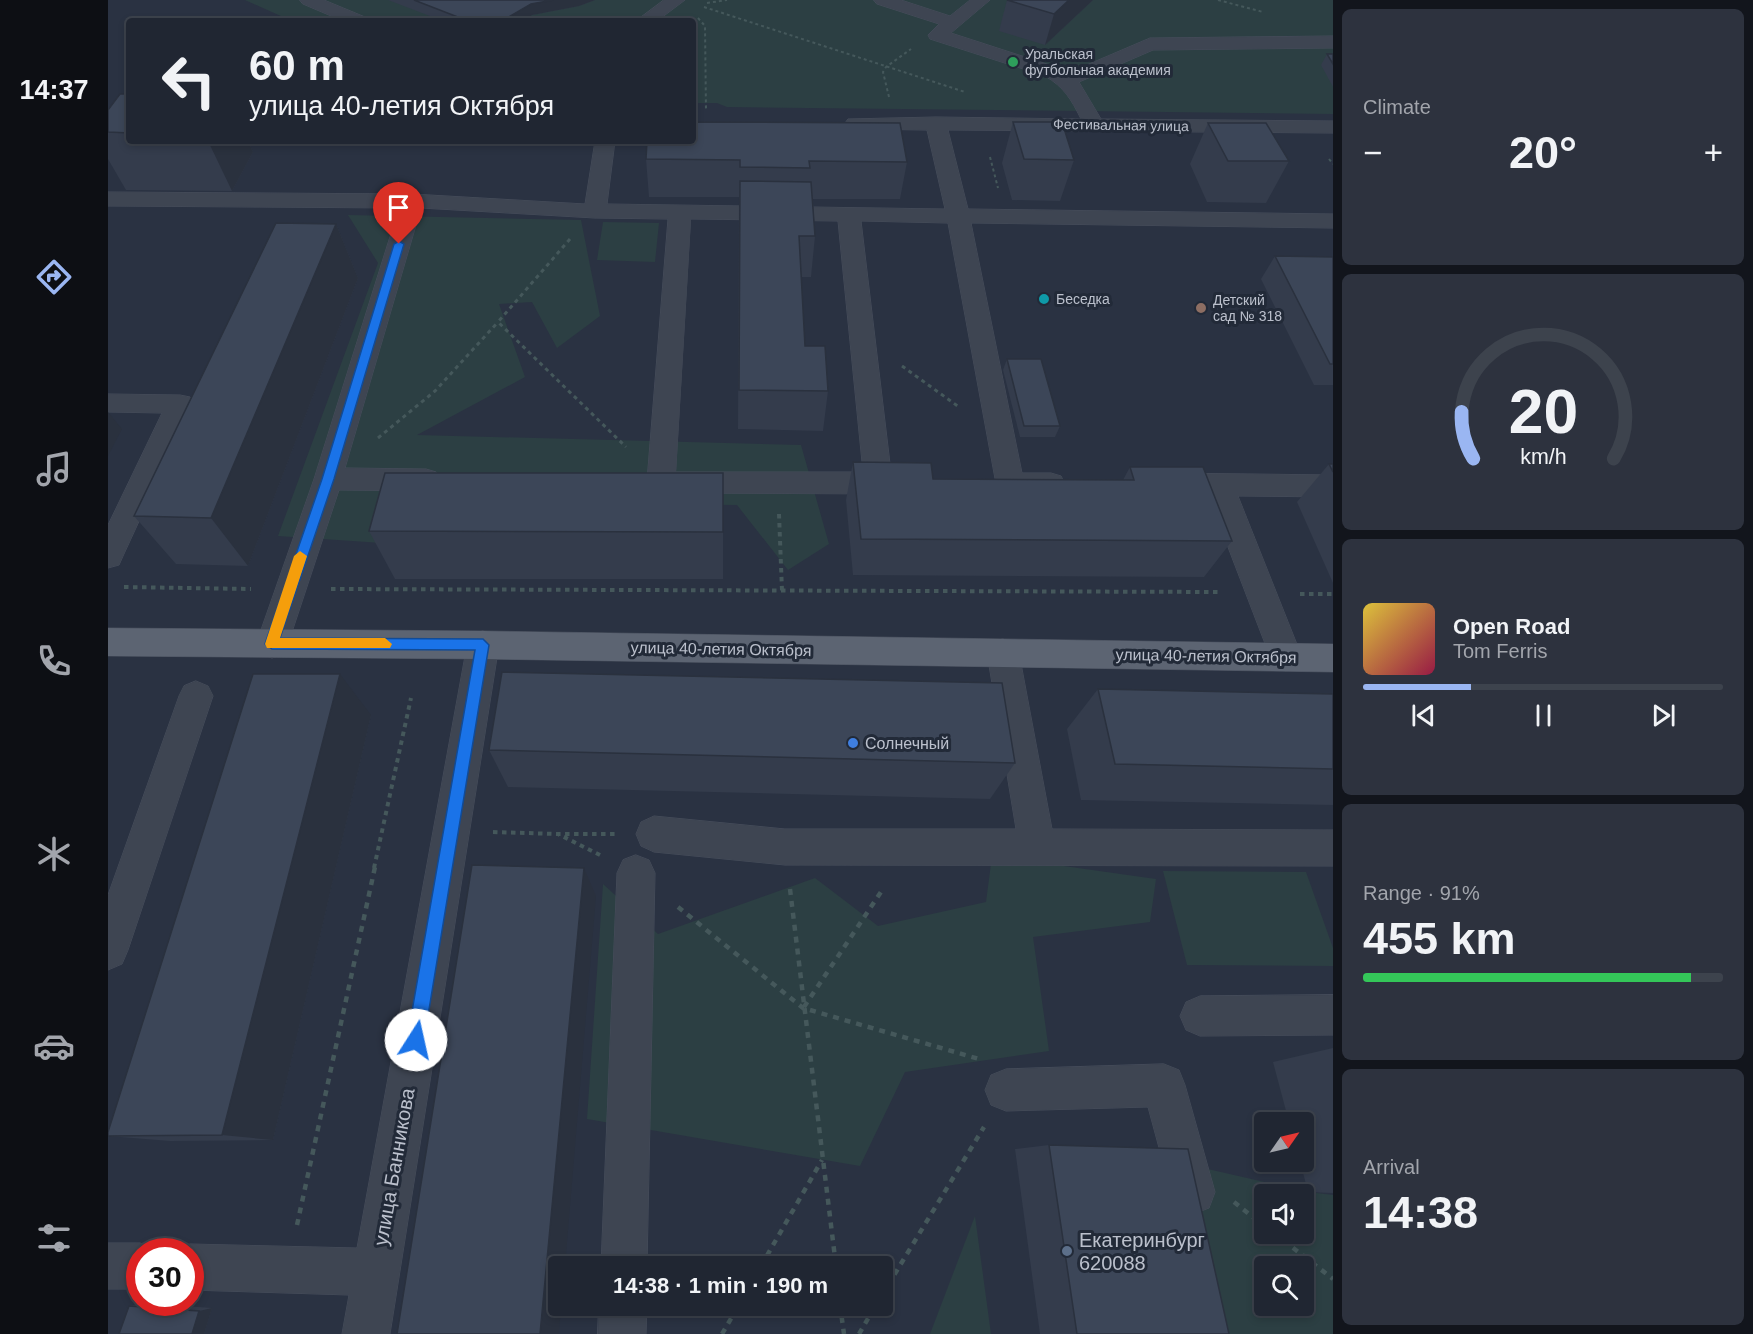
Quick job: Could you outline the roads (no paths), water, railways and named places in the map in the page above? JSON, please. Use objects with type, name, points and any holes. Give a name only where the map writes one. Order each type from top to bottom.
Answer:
[{"type":"main road","name":"улица 40-летия Октября","points":[[108,642],[483,645],[1333,658]]},
{"type":"street","points":[[309,0],[352,18]]},
{"type":"street","points":[[649,18],[676,0]]},
{"type":"street","points":[[883,0],[953,23]]},
{"type":"street","points":[[981,0],[937,35],[1052,72],[1068,80],[1079,92],[1094,125]]},
{"type":"street","points":[[1068,80],[1150,44],[1333,42]]},
{"type":"street","name":"Фестивальная улица","points":[[832,123],[1333,127]]},
{"type":"street","points":[[936,123],[958,216],[1002,439],[999,484],[1080,484]]},
{"type":"street","points":[[595,211],[605,144]]},
{"type":"street","points":[[108,199],[412,201],[595,211],[1333,221]]},
{"type":"street","points":[[272,644],[328,479],[412,201]]},
{"type":"street","points":[[680,211],[649,481],[922,483]]},
{"type":"street","points":[[849,214],[878,483]]},
{"type":"street","points":[[108,403],[180,404],[108,556]]},
{"type":"street","points":[[328,479],[447,480]]},
{"type":"street","points":[[1138,484],[1333,486]]},
{"type":"street","points":[[1220,485],[1286,657]]},
{"type":"street","name":"улица Банникова","points":[[366,1334],[483,645]]},
{"type":"street","points":[[1003,653],[1037,847]]},
{"type":"street","points":[[108,950],[196,696]]},
{"type":"street","points":[[654,834],[785,847],[1333,848]]},
{"type":"street","points":[[624,1256],[636,873]]},
{"type":"street","points":[[1200,1016],[1333,1015]]},
{"type":"street","points":[[996,1076],[1164,1085],[1203,1232]]},
{"type":"street","points":[[108,1266],[126,1266]]},
{"type":"street","points":[[204,1267],[377,1272]]},
{"type":"street","points":[[622,1334],[623,1316]]},
{"type":"place","name":"Уральская футбольная академия","points":[[1013,62]]},
{"type":"place","name":"Беседка","points":[[1044,299]]},
{"type":"place","name":"Детский сад № 318","points":[[1201,308]]},
{"type":"place","name":"Солнечный","points":[[853,743]]},
{"type":"place","name":"Екатеринбург 620088","points":[[1067,1251]]}]
